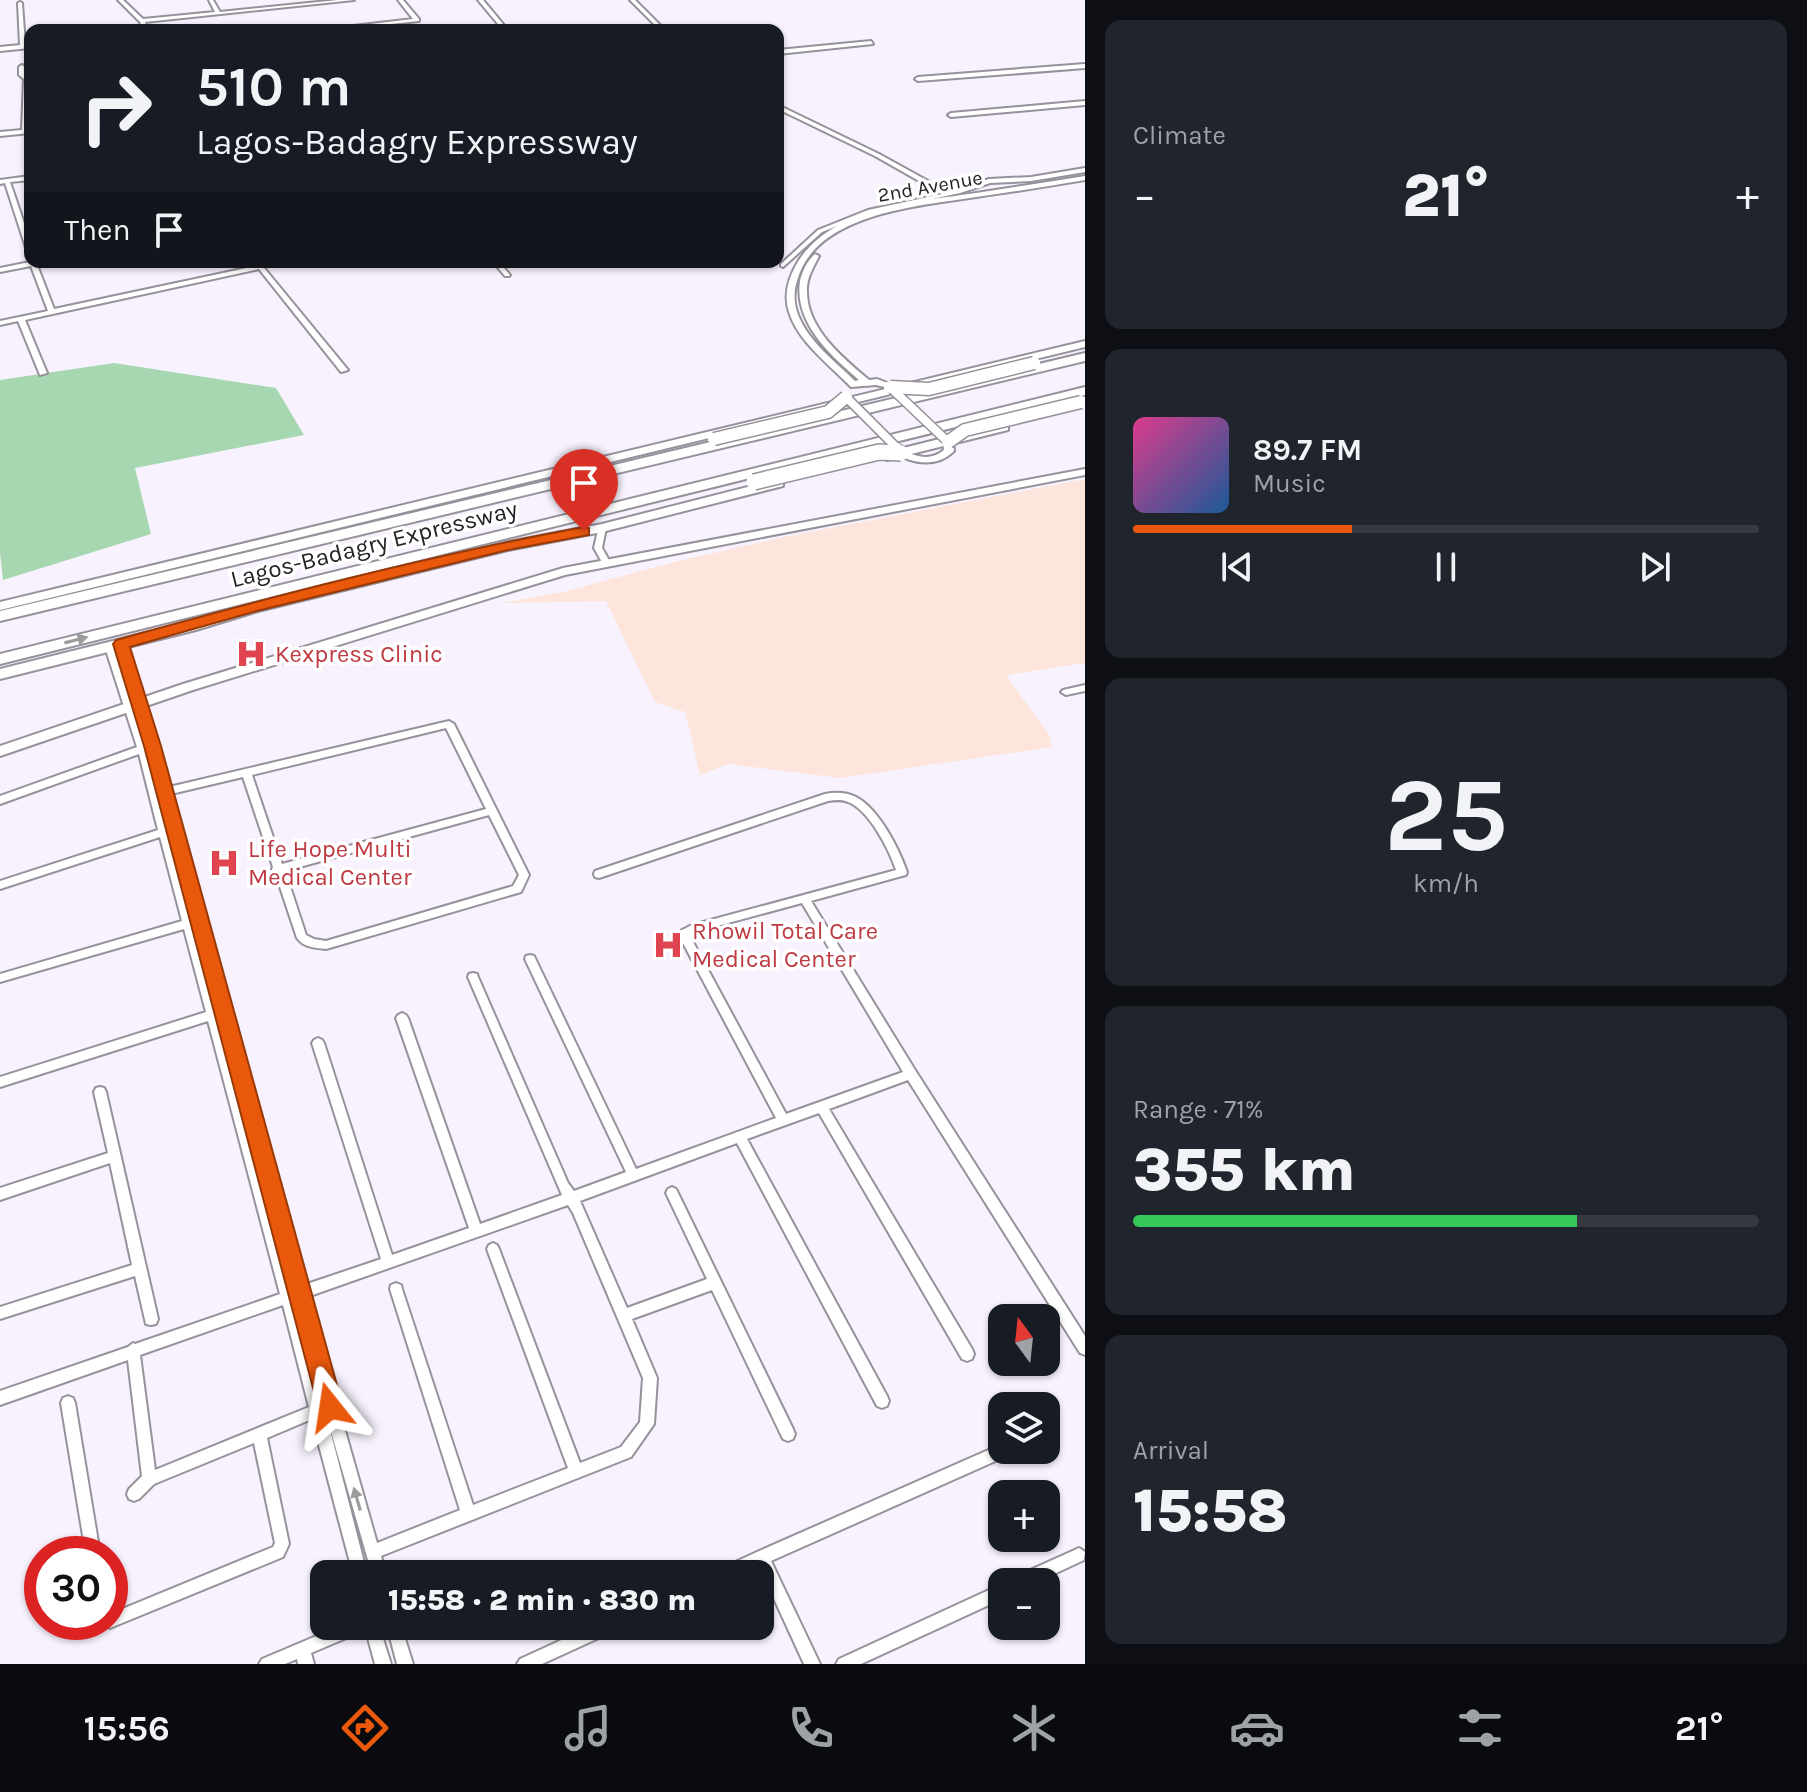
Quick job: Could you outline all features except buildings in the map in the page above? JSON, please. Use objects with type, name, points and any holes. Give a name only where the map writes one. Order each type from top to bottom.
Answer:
[{"type":"highway","points":[[890,387],[929,389],[1085,354]]},
{"type":"highway","name":"Lagos-Badagry Expressway","points":[[0,616],[1085,354]]},
{"type":"highway","points":[[387,525],[828,412],[840,405],[850,391]]},
{"type":"highway","points":[[948,442],[965,430],[1084,400]]},
{"type":"highway","name":"Lagos-Badagry Expressway","points":[[0,659],[426,554],[1084,400]]},
{"type":"highway","points":[[426,554],[879,452],[901,453]]},
{"type":"main road","name":"Lagos-Badagry Expressway","points":[[0,606],[1085,344]]},
{"type":"main road","points":[[602,528],[1084,400]]},
{"type":"main road","points":[[0,744],[605,559],[1085,470]]},
{"type":"main road","name":"Lagos-Badagry Expressway","points":[[0,674],[285,599],[508,546],[602,528]]},
{"type":"main road","points":[[0,751],[134,702]]},
{"type":"street","points":[[120,0],[143,24]]},
{"type":"street","points":[[211,0],[218,13]]},
{"type":"street","points":[[142,21],[352,0]]},
{"type":"street","points":[[400,0],[420,23],[406,24]]},
{"type":"street","points":[[480,0],[501,24]]},
{"type":"street","points":[[632,0],[657,24]]},
{"type":"street","points":[[20,3],[24,32]]},
{"type":"street","points":[[784,51],[871,43]]},
{"type":"street","points":[[0,49],[24,46]]},
{"type":"street","points":[[918,79],[1085,66]]},
{"type":"street","points":[[22,67],[24,77]]},
{"type":"street","points":[[951,115],[1085,103]]},
{"type":"street","points":[[784,110],[877,155],[948,194]]},
{"type":"street","points":[[784,115],[790,114]]},
{"type":"street","points":[[0,134],[24,131]]},
{"type":"street","points":[[784,264],[820,231],[844,220],[989,181],[1031,179],[1085,170]]},
{"type":"street","name":"2nd Avenue","points":[[803,265],[816,243],[850,223],[873,214],[1085,178]]},
{"type":"street","points":[[24,179],[4,182],[24,235]]},
{"type":"street","name":"2nd Avenue","points":[[803,265],[849,230],[884,217],[1085,187]]},
{"type":"street","points":[[0,270],[24,265]]},
{"type":"street","points":[[803,265],[806,316],[815,331],[866,382],[890,387],[948,442],[949,451],[938,459],[920,460],[901,453],[850,391],[795,316],[790,299],[791,281],[803,265]]},
{"type":"street","points":[[38,268],[52,312]]},
{"type":"street","points":[[0,323],[241,268]]},
{"type":"street","points":[[261,268],[344,370]]},
{"type":"street","points":[[501,268],[507,275]]},
{"type":"street","points":[[21,319],[43,373]]},
{"type":"street","points":[[850,391],[866,382]]},
{"type":"street","points":[[602,528],[598,548],[605,559]]},
{"type":"street","points":[[115,645],[165,792],[323,1408],[357,1560]]},
{"type":"street","points":[[1066,692],[1085,688]]},
{"type":"street","points":[[134,702],[142,749],[212,1015],[294,1294]]},
{"type":"street","points":[[165,792],[449,724],[524,875],[517,889],[326,945],[312,943],[302,938],[247,774]]},
{"type":"street","points":[[0,800],[142,749]]},
{"type":"street","points":[[599,874],[828,797],[840,796],[855,801],[893,847],[902,872],[686,933],[783,1120]]},
{"type":"street","points":[[277,869],[491,811]]},
{"type":"street","points":[[0,885],[163,832]]},
{"type":"street","points":[[805,899],[911,1074],[1085,1348]]},
{"type":"street","points":[[0,978],[188,924]]},
{"type":"street","points":[[530,959],[633,1175]]},
{"type":"street","points":[[373,1552],[626,1452],[647,1424],[650,1378],[473,977]]},
{"type":"street","points":[[0,1082],[212,1015]]},
{"type":"street","points":[[402,1018],[476,1230]]},
{"type":"street","points":[[318,1043],[388,1262]]},
{"type":"street","points":[[0,1398],[571,1198],[911,1074]]},
{"type":"street","points":[[100,1092],[151,1319]]},
{"type":"street","points":[[822,1107],[967,1354]]},
{"type":"street","points":[[740,1137],[882,1401]]},
{"type":"street","points":[[0,1194],[113,1157]]},
{"type":"street","points":[[672,1193],[788,1434]]},
{"type":"street","points":[[493,1249],[576,1472]]},
{"type":"street","points":[[0,1313],[139,1269]]},
{"type":"street","points":[[623,1316],[716,1282]]},
{"type":"street","points":[[396,1289],[469,1515]]},
{"type":"street","points":[[133,1350],[149,1479]]},
{"type":"street","points":[[68,1403],[90,1536]]},
{"type":"street","points":[[134,1494],[149,1479],[323,1408]]},
{"type":"street","points":[[323,1408],[375,1560]]},
{"type":"street","points":[[128,1614],[278,1552],[282,1544],[259,1434]]},
{"type":"street","points":[[755,1560],[988,1457]]},
{"type":"street","points":[[1051,1568],[1079,1555]]},
{"type":"street","points":[[762,1557],[812,1664]]},
{"type":"street","points":[[844,1664],[988,1597]]},
{"type":"street","points":[[267,1664],[304,1657],[334,1640]]},
{"type":"street","points":[[376,1640],[383,1664]]},
{"type":"street","points":[[398,1640],[405,1664]]},
{"type":"street","points":[[525,1664],[578,1640]]},
{"type":"shaded area","points":[[1085,479],[1085,663],[1006,675],[1049,735],[1052,747],[840,778],[728,764],[700,775],[685,712],[655,702],[606,601],[502,603],[563,592],[678,561],[789,536]]},
{"type":"green space","points":[[114,363],[276,388],[304,435],[135,468],[151,534],[3,580],[0,552],[0,380]]},
{"type":"place","name":"Kexpress Clinic","points":[[251,654]]},
{"type":"place","name":"Life Hope Multi Medical Center","points":[[224,863]]},
{"type":"place","name":"Rhowil Total Care Medical Center","points":[[668,945]]},
{"type":"route","points":[[330,1407],[153,746],[121,644],[255,607],[508,546],[584,531]]}]
